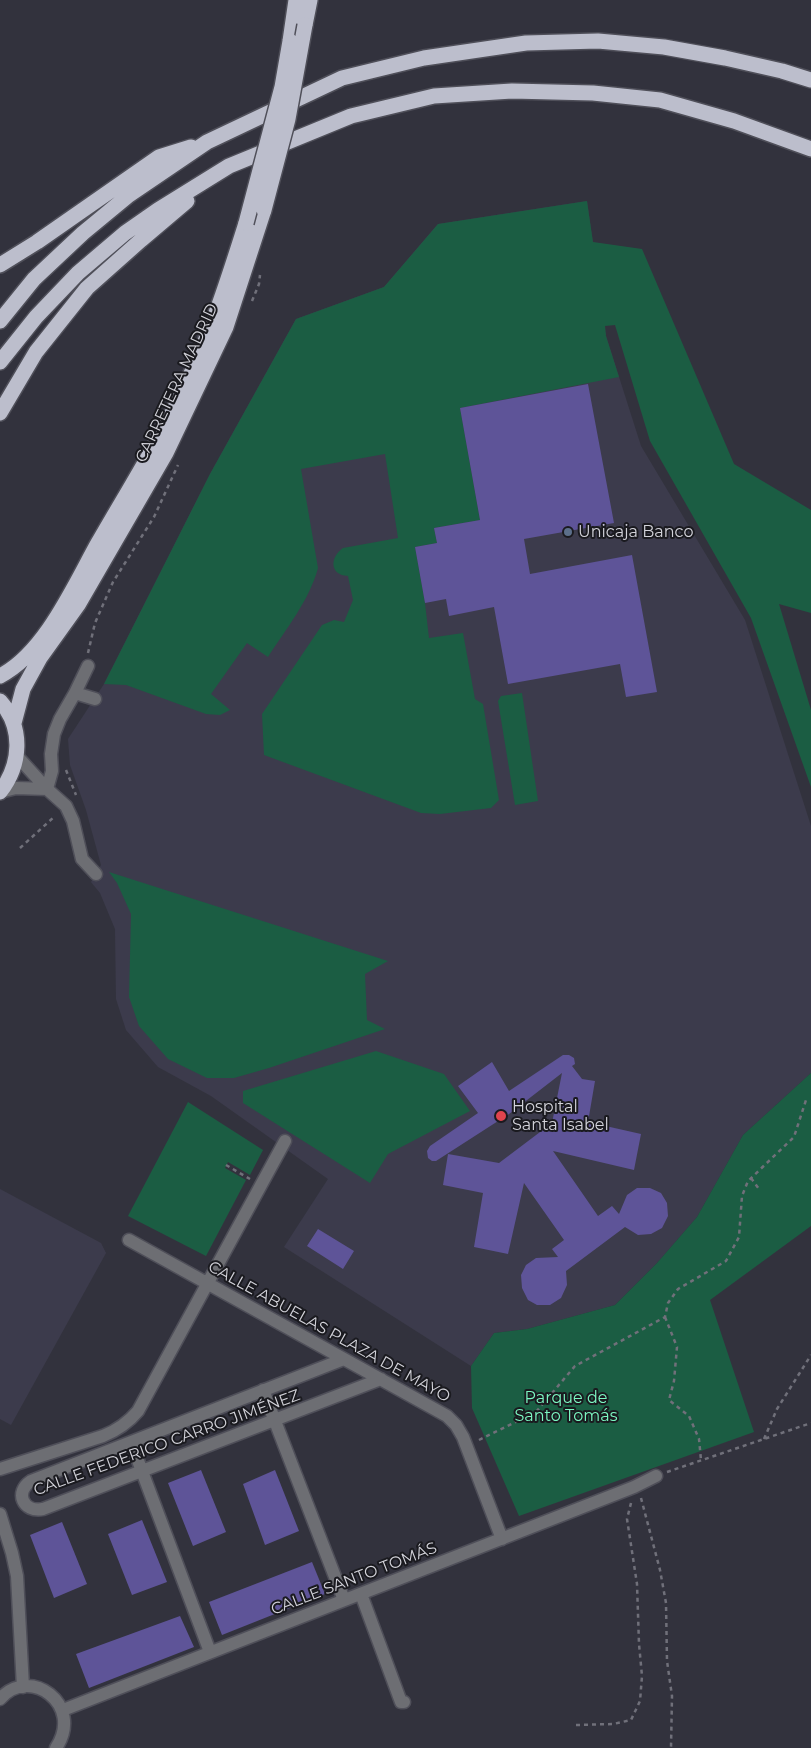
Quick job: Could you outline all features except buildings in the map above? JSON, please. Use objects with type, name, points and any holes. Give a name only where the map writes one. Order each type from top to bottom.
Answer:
[{"type":"highway","name":"CARRETERA MADRID","points":[[0,676],[24,659],[54,621],[158,439],[189,380],[222,299],[246,223],[282,87],[296,0]]},
{"type":"highway","name":"CARRETERA MADRID","points":[[14,723],[24,689],[40,658],[78,605],[166,453],[226,327],[264,210],[288,119],[310,0]]},
{"type":"highway","points":[[0,265],[159,157],[207,142],[342,78],[424,58],[526,42],[598,41],[664,47],[773,69],[811,80]]},
{"type":"highway","points":[[0,362],[36,317],[78,273],[124,233],[229,166],[351,116],[434,96],[512,91],[593,93],[660,100],[734,121],[811,149]]},
{"type":"highway","points":[[0,321],[34,279],[83,233],[129,195],[207,142]]},
{"type":"highway","points":[[0,413],[36,352],[87,288],[229,166]]},
{"type":"highway","points":[[0,701],[14,723],[18,740],[17,756],[8,782],[0,792]]},
{"type":"street","points":[[47,789],[52,772],[51,754],[54,734],[88,666]]},
{"type":"street","points":[[75,693],[95,699]]},
{"type":"street","points":[[17,756],[47,789],[66,806],[73,821],[82,859],[96,874]]},
{"type":"street","points":[[0,792],[16,788],[47,789]]},
{"type":"street","points":[[0,1469],[104,1436],[129,1422],[138,1411],[285,1141]]},
{"type":"street","name":"CALLE ABUELAS PLAZA DE MAYO","points":[[129,1240],[447,1416],[456,1425],[467,1446],[502,1539]]},
{"type":"street","name":"CALLE FEDERICO CARRO JIMÉNEZ","points":[[344,1359],[31,1481],[22,1490],[22,1498],[29,1508],[36,1511],[43,1509],[381,1380]]},
{"type":"street","points":[[263,1390],[344,1600]]},
{"type":"street","points":[[131,1442],[210,1652]]},
{"type":"street","name":"CALLE SANTO TOMÁS","points":[[63,1710],[634,1487],[656,1476]]},
{"type":"street","points":[[0,1514],[15,1564],[22,1687]]},
{"type":"street","points":[[361,1594],[401,1702],[404,1702]]},
{"type":"street","points":[[0,1699],[12,1690],[22,1687],[35,1687],[46,1692],[56,1700],[63,1710],[65,1724],[63,1738],[56,1748]]},
{"type":"path","points":[[64,763],[76,797]]},
{"type":"path","points":[[20,848],[60,811]]},
{"type":"path","points":[[700,1460],[699,1439],[689,1416],[669,1400],[674,1381],[676,1347],[664,1318],[668,1303],[678,1289],[726,1261],[739,1237],[742,1196],[751,1178],[794,1137],[807,1097]]},
{"type":"path","points":[[226,1165],[261,1185]]},
{"type":"path","points":[[751,1178],[760,1189]]},
{"type":"path","points":[[467,1446],[536,1412],[575,1366],[664,1318]]},
{"type":"path","points":[[764,1439],[777,1410],[811,1356]]},
{"type":"path","points":[[656,1476],[811,1424]]},
{"type":"path","points":[[576,1725],[613,1724],[631,1720],[640,1701],[642,1676],[638,1593],[627,1519],[634,1487]]},
{"type":"path","points":[[634,1487],[640,1495],[647,1517],[666,1603],[668,1661],[672,1696],[671,1748]]},
{"type":"shaded area","points":[[587,201],[606,336],[641,446],[745,620],[811,826],[811,1073],[743,1135],[697,1217],[657,1263],[615,1305],[527,1329],[494,1333],[471,1366],[284,1247],[328,1179],[211,1096],[158,1067],[126,1030],[116,999],[115,929],[100,893],[91,882],[101,865],[86,810],[70,765],[68,739],[104,684],[210,474],[296,319],[384,287],[438,224]]},
{"type":"shaded area","points":[[0,1189],[101,1243],[106,1253],[11,1425],[0,1419]]},
{"type":"green space","points":[[587,201],[593,242],[642,249],[734,464],[811,510],[811,613],[779,604],[811,710],[811,787],[751,618],[650,441],[615,325],[605,326],[606,336],[619,377],[460,408],[480,520],[434,528],[437,543],[415,547],[429,638],[463,633],[475,699],[483,704],[499,800],[491,808],[440,814],[421,813],[264,755],[262,714],[322,625],[334,620],[344,622],[353,600],[348,576],[342,575],[335,569],[334,561],[336,556],[343,548],[398,538],[385,454],[301,469],[318,568],[303,603],[268,657],[247,643],[211,694],[230,710],[220,715],[206,714],[126,685],[104,684],[210,474],[296,319],[384,287],[438,224]]},
{"type":"green space","points":[[522,693],[538,801],[515,805],[498,701],[501,696]]},
{"type":"green space","points":[[109,872],[388,961],[365,974],[367,1020],[385,1029],[234,1078],[207,1078],[168,1059],[139,1026],[129,997],[131,914],[117,883]]},
{"type":"green space","points":[[376,1051],[444,1074],[470,1111],[388,1154],[370,1183],[243,1103],[243,1091]]},
{"type":"green space","name":"Parque de Santo Tomás","points":[[811,1073],[811,1226],[710,1300],[754,1432],[519,1516],[472,1408],[471,1366],[494,1333],[527,1329],[615,1305],[657,1263],[697,1217],[743,1135]]},
{"type":"green space","points":[[188,1102],[263,1150],[250,1175],[228,1162],[225,1168],[246,1180],[206,1256],[128,1216]]},
{"type":"place","name":"Unicaja Banco","points":[[568,532]]},
{"type":"place","name":"Hospital Santa Isabel","points":[[501,1116]]}]
